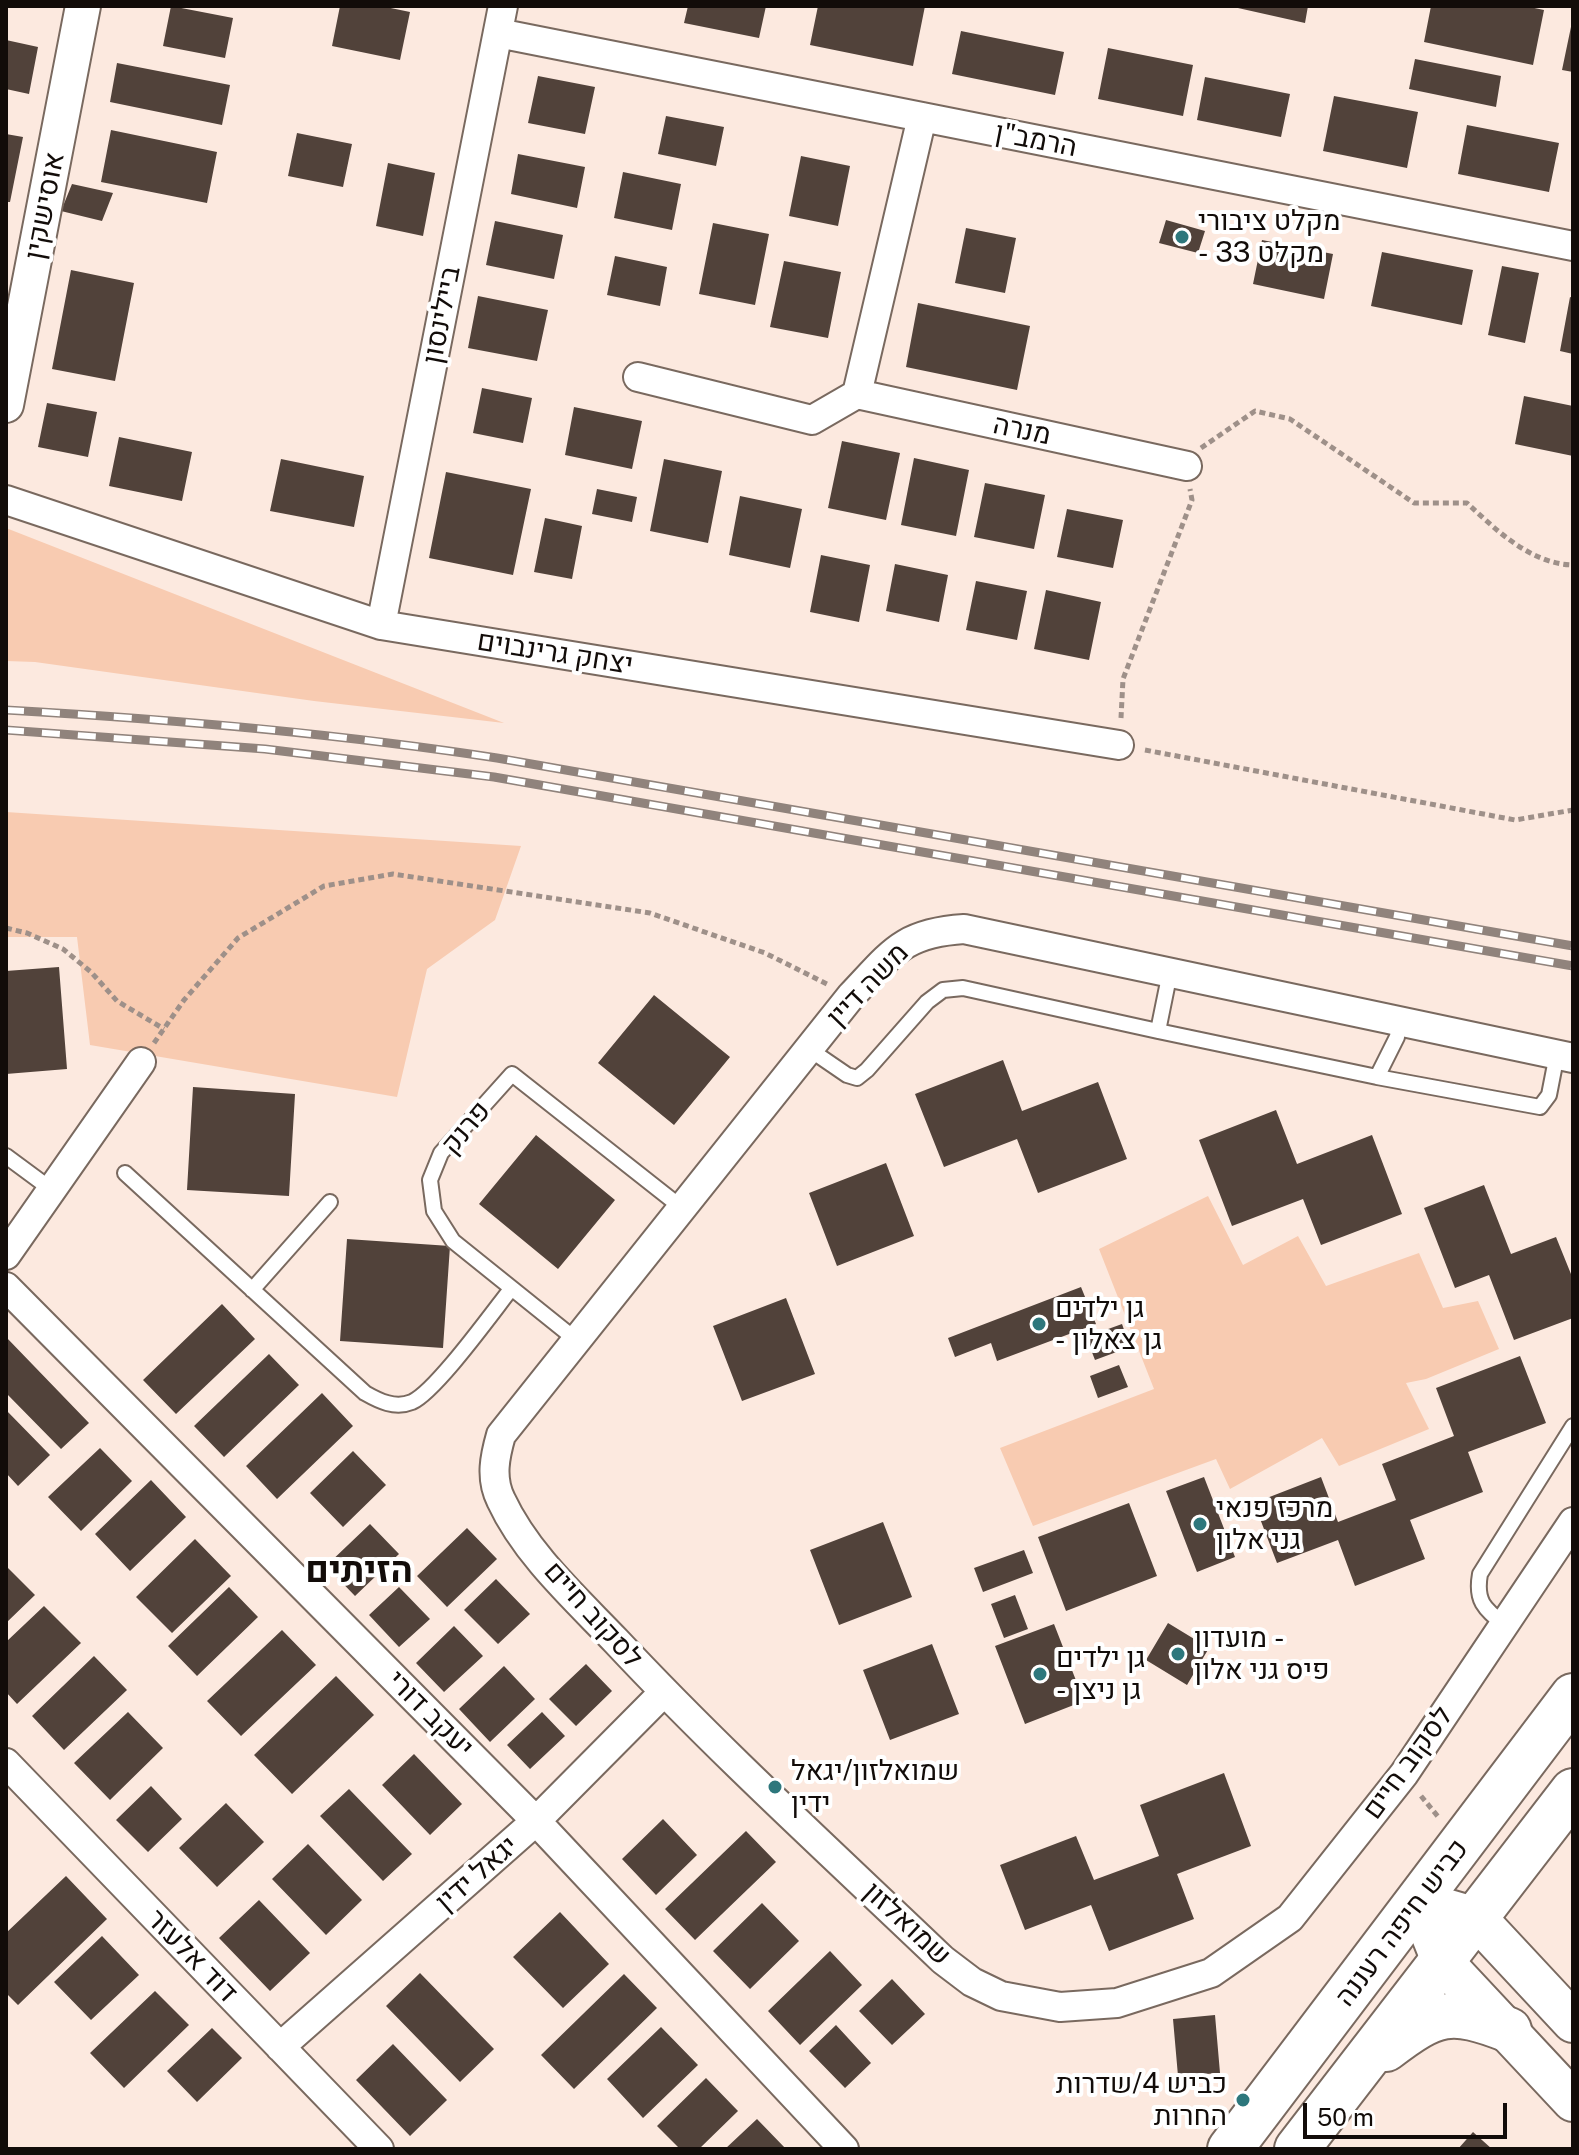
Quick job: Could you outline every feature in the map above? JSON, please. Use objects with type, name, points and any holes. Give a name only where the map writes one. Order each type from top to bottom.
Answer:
[{"type":"highway","name":"כביש חיפה רעננה","points":[[1230,2149],[1573,1696]]},
{"type":"highway","name":"כביש חיפה רעננה","points":[[1297,2149],[1573,1791]]},
{"type":"highway","points":[[1359,2070],[1418,2025],[1444,2016],[1475,2017],[1509,2030]]},
{"type":"main road","points":[[1418,1901],[1476,1918],[1573,2022]]},
{"type":"main road","points":[[1418,1901],[1442,1961],[1573,2101]]},
{"type":"street","name":"אוסישקין","points":[[6,405],[83,6]]},
{"type":"street","name":"הרמב\"ן","points":[[501,20],[922,117],[1573,246]]},
{"type":"street","name":"ביילינסון","points":[[381,625],[501,20]]},
{"type":"street","points":[[638,377],[812,420],[857,394],[922,117]]},
{"type":"street","name":"מנרה","points":[[857,394],[1187,466]]},
{"type":"street","name":"יצחק גרינבוים","points":[[6,500],[381,625],[1119,745]]},
{"type":"street","name":"משה דיין","points":[[524,1537],[499,1498],[493,1465],[501,1435],[851,996],[891,954],[910,940],[934,931],[964,929],[1565,1056]]},
{"type":"street","points":[[6,1255],[141,1062]]},
{"type":"street","name":"יעקב דורי","points":[[6,1287],[536,1821],[840,2148]]},
{"type":"street","name":"לסקוב חיים","points":[[1211,1973],[1290,1918],[1404,1774],[1573,1522]]},
{"type":"street","name":"לסקוב חיים","points":[[524,1537],[558,1580],[664,1692]]},
{"type":"street","name":"יגאל ידין","points":[[280,2047],[536,1821],[664,1692]]},
{"type":"street","name":"שמואלזון","points":[[664,1692],[943,1960],[972,1982],[1001,1996],[1060,2007],[1117,2003],[1211,1973]]},
{"type":"street","name":"דוד אלעזר","points":[[6,1763],[379,2149]]},
{"type":"lane","points":[[1158,1031],[1170,972]]},
{"type":"lane","points":[[809,1049],[847,1075],[857,1078],[927,1002],[943,990],[963,988],[1377,1077],[1540,1107],[1549,1095],[1565,1056]]},
{"type":"lane","points":[[1377,1077],[1397,1037],[1399,1021]]},
{"type":"lane","name":"פרנק","points":[[575,1339],[453,1241],[434,1211],[430,1180],[441,1153],[512,1074],[682,1208]]},
{"type":"lane","points":[[6,1156],[52,1190]]},
{"type":"lane","points":[[125,1173],[365,1393],[386,1404],[411,1403],[431,1387],[511,1289]]},
{"type":"lane","points":[[252,1290],[330,1202]]},
{"type":"lane","points":[[1505,1625],[1485,1609],[1477,1590],[1480,1574],[1573,1426]]},
{"type":"path","points":[[1573,565],[1554,565],[1503,536],[1467,503],[1414,503],[1290,419],[1255,411],[1199,449],[1187,466],[1192,500],[1123,679],[1119,745],[1515,820],[1573,810]]},
{"type":"path","points":[[141,1062],[184,1000],[238,938],[324,886],[393,874],[650,913],[765,953],[851,996]]},
{"type":"path","points":[[6,928],[27,933],[63,949],[91,972],[117,1001],[164,1029]]},
{"type":"path","points":[[1404,1774],[1461,1844]]},
{"type":"shaded area","points":[[6,528],[504,723],[314,701],[35,662],[6,661]]},
{"type":"shaded area","points":[[6,812],[521,846],[495,920],[427,969],[397,1097],[90,1045],[77,937],[6,937]]},
{"type":"shaded area","points":[[1208,1196],[1243,1265],[1298,1236],[1326,1286],[1419,1253],[1443,1308],[1478,1301],[1499,1349],[1426,1379],[1406,1383],[1429,1429],[1339,1466],[1322,1438],[1230,1489],[1216,1459],[1033,1526],[1000,1448],[1154,1389],[1099,1249]]},
{"type":"building","points":[[171,6],[233,18],[225,58],[163,46]]},
{"type":"building","points":[[340,6],[381,6],[410,12],[400,60],[332,46]]},
{"type":"building","points":[[688,6],[766,6],[759,38],[684,23]]},
{"type":"building","points":[[818,6],[925,6],[913,66],[810,45]]},
{"type":"building","points":[[1229,6],[1308,6],[1305,23]]},
{"type":"building","points":[[1431,6],[1525,6],[1544,10],[1533,65],[1424,42]]},
{"type":"building","points":[[1573,22],[1573,72],[1562,70]]},
{"type":"building","points":[[961,31],[1064,52],[1055,95],[952,74]]},
{"type":"building","points":[[6,40],[38,47],[29,94],[6,89]]},
{"type":"building","points":[[1108,48],[1193,65],[1183,116],[1098,99]]},
{"type":"building","points":[[1415,59],[1501,76],[1496,107],[1409,89]]},
{"type":"building","points":[[117,63],[230,85],[222,125],[110,102]]},
{"type":"building","points":[[538,76],[595,87],[585,134],[528,123]]},
{"type":"building","points":[[1205,77],[1290,94],[1281,137],[1197,120]]},
{"type":"building","points":[[1334,96],[1418,112],[1407,168],[1323,151]]},
{"type":"building","points":[[666,116],[724,127],[716,166],[658,154]]},
{"type":"building","points":[[1467,125],[1559,143],[1549,192],[1458,174]]},
{"type":"building","points":[[111,130],[217,152],[207,203],[101,182]]},
{"type":"building","points":[[297,133],[352,144],[343,187],[288,176]]},
{"type":"building","points":[[6,134],[23,137],[10,202],[6,202]]},
{"type":"building","points":[[518,154],[585,167],[577,208],[511,194]]},
{"type":"building","points":[[801,156],[850,166],[838,226],[789,216]]},
{"type":"building","points":[[388,163],[435,173],[423,236],[376,226]]},
{"type":"building","points":[[623,172],[681,184],[672,230],[614,218]]},
{"type":"building","points":[[72,184],[113,193],[102,221],[61,211]]},
{"type":"building","name":"מקלט ציבורי - מקלט 33","points":[[1166,220],[1205,231],[1198,253],[1159,243]]},
{"type":"building","points":[[495,221],[563,235],[554,279],[486,265]]},
{"type":"building","points":[[713,223],[769,234],[755,305],[699,294]]},
{"type":"building","points":[[966,228],[1016,238],[1005,293],[955,283]]},
{"type":"building","points":[[1262,240],[1333,254],[1324,299],[1253,284]]},
{"type":"building","points":[[1382,252],[1473,270],[1462,325],[1371,306]]},
{"type":"building","points":[[615,256],[667,267],[660,306],[607,295]]},
{"type":"building","points":[[784,261],[841,272],[828,338],[770,327]]},
{"type":"building","points":[[1502,266],[1539,273],[1525,343],[1488,335]]},
{"type":"building","points":[[71,270],[134,283],[115,381],[52,369]]},
{"type":"building","points":[[478,296],[548,310],[537,361],[468,348]]},
{"type":"building","points":[[1570,297],[1573,298],[1573,354],[1560,351]]},
{"type":"building","points":[[918,303],[1030,326],[1017,390],[906,367]]},
{"type":"building","points":[[482,388],[532,398],[523,443],[473,433]]},
{"type":"building","points":[[1524,396],[1573,406],[1573,456],[1515,444]]},
{"type":"building","points":[[47,403],[97,412],[88,457],[38,447]]},
{"type":"building","points":[[574,407],[642,421],[632,469],[565,455]]},
{"type":"building","points":[[119,437],[192,452],[182,501],[109,486]]},
{"type":"building","points":[[842,441],[900,453],[886,520],[828,508]]},
{"type":"building","points":[[914,458],[969,470],[956,536],[901,525]]},
{"type":"building","points":[[281,459],[364,476],[354,527],[270,511]]},
{"type":"building","points":[[664,459],[722,471],[708,543],[650,531]]},
{"type":"building","points":[[446,472],[531,489],[513,575],[429,558]]},
{"type":"building","points":[[985,483],[1045,495],[1034,549],[974,537]]},
{"type":"building","points":[[597,489],[637,497],[632,522],[592,514]]},
{"type":"building","points":[[740,496],[802,509],[790,568],[729,555]]},
{"type":"building","points":[[1067,509],[1123,520],[1113,568],[1057,557]]},
{"type":"building","points":[[545,518],[582,526],[572,579],[534,572]]},
{"type":"building","points":[[821,555],[870,565],[859,622],[810,612]]},
{"type":"building","points":[[895,564],[948,575],[939,622],[886,611]]},
{"type":"building","points":[[976,581],[1027,591],[1017,640],[966,630]]},
{"type":"building","points":[[1046,590],[1101,602],[1089,660],[1034,649]]},
{"type":"building","points":[[59,967],[67,1069],[6,1074],[6,971]]},
{"type":"building","points":[[654,995],[730,1057],[674,1125],[598,1063]]},
{"type":"building","points":[[1003,1060],[1022,1111],[1098,1082],[1127,1159],[1038,1193],[1017,1139],[944,1167],[915,1094]]},
{"type":"building","points":[[193,1087],[295,1094],[289,1196],[187,1190]]},
{"type":"building","points":[[1276,1110],[1297,1164],[1372,1135],[1402,1214],[1321,1245],[1303,1199],[1232,1226],[1199,1140]]},
{"type":"building","points":[[536,1135],[615,1200],[558,1269],[479,1204]]},
{"type":"building","points":[[886,1163],[914,1236],[837,1266],[809,1193]]},
{"type":"building","points":[[1484,1185],[1511,1254],[1556,1237],[1573,1279],[1573,1318],[1514,1340],[1489,1275],[1455,1288],[1424,1208]]},
{"type":"building","points":[[347,1239],[450,1246],[443,1348],[340,1341]]},
{"type":"building","name":"גן ילדים - גן צאלון","points":[[1081,1287],[1096,1324],[997,1361],[991,1343],[955,1357],[948,1338]]},
{"type":"building","points":[[786,1298],[815,1374],[742,1401],[713,1326]]},
{"type":"building","points":[[222,1304],[255,1339],[176,1414],[143,1380]]},
{"type":"building","points":[[1122,1324],[1130,1347],[1095,1360],[1086,1337]]},
{"type":"building","points":[[6,1337],[89,1423],[61,1449],[6,1393]]},
{"type":"building","points":[[269,1354],[299,1385],[224,1457],[194,1426]]},
{"type":"building","points":[[1520,1356],[1546,1423],[1468,1452],[1483,1492],[1410,1520],[1425,1559],[1355,1586],[1338,1540],[1277,1563],[1254,1503],[1321,1477],[1338,1522],[1396,1500],[1382,1464],[1454,1436],[1436,1388]]},
{"type":"building","points":[[1119,1365],[1128,1387],[1098,1398],[1090,1376]]},
{"type":"building","points":[[322,1393],[353,1426],[277,1499],[246,1466]]},
{"type":"building","points":[[6,1410],[50,1455],[18,1486],[6,1473]]},
{"type":"building","points":[[100,1448],[132,1481],[81,1531],[48,1497]]},
{"type":"building","points":[[353,1451],[386,1485],[343,1527],[310,1493]]},
{"type":"building","name":"מרכז פנאי גני אלון","points":[[1204,1477],[1235,1557],[1197,1572],[1166,1491]]},
{"type":"building","points":[[151,1480],[186,1517],[130,1571],[95,1534]]},
{"type":"building","points":[[1129,1503],[1157,1576],[1066,1611],[1038,1537]]},
{"type":"building","points":[[883,1522],[912,1597],[839,1625],[810,1550]]},
{"type":"building","points":[[370,1524],[399,1554],[355,1596],[326,1566]]},
{"type":"building","points":[[467,1528],[497,1559],[447,1607],[417,1576]]},
{"type":"building","points":[[195,1539],[231,1576],[172,1633],[136,1597]]},
{"type":"building","points":[[1024,1550],[1033,1573],[983,1592],[974,1568]]},
{"type":"building","points":[[6,1566],[35,1595],[6,1623]]},
{"type":"building","points":[[496,1579],[530,1614],[498,1644],[464,1610]]},
{"type":"building","points":[[229,1587],[258,1617],[197,1676],[168,1646]]},
{"type":"building","points":[[399,1587],[430,1619],[399,1647],[369,1615]]},
{"type":"building","points":[[1015,1595],[1028,1629],[1004,1638],[991,1604]]},
{"type":"building","points":[[44,1606],[81,1643],[17,1704],[6,1692],[6,1642]]},
{"type":"building","name":"מועדון - פיס גני אלון","points":[[1168,1623],[1209,1648],[1187,1685],[1146,1660]]},
{"type":"building","name":"גן ילדים - גן ניצן","points":[[1054,1624],[1084,1701],[1025,1724],[995,1646]]},
{"type":"building","points":[[454,1626],[483,1656],[444,1692],[416,1663]]},
{"type":"building","points":[[282,1630],[316,1665],[241,1736],[207,1701]]},
{"type":"building","points":[[932,1644],[959,1714],[890,1740],[863,1670]]},
{"type":"building","points":[[94,1656],[127,1690],[64,1750],[32,1716]]},
{"type":"building","points":[[586,1664],[612,1691],[576,1726],[549,1699]]},
{"type":"building","points":[[504,1666],[535,1699],[490,1742],[459,1709]]},
{"type":"building","points":[[336,1676],[374,1715],[292,1794],[254,1755]]},
{"type":"building","points":[[128,1712],[163,1748],[110,1800],[74,1763]]},
{"type":"building","points":[[542,1712],[565,1736],[530,1769],[507,1745]]},
{"type":"building","points":[[414,1754],[462,1804],[430,1835],[382,1785]]},
{"type":"building","points":[[1224,1773],[1251,1846],[1177,1874],[1194,1919],[1109,1951],[1091,1905],[1025,1930],[1000,1865],[1076,1836],[1094,1880],[1159,1856],[1140,1805]]},
{"type":"building","points":[[151,1786],[182,1819],[148,1852],[116,1820]]},
{"type":"building","points":[[349,1789],[412,1854],[383,1881],[320,1816]]},
{"type":"building","points":[[226,1803],[264,1842],[217,1887],[179,1848]]},
{"type":"building","points":[[663,1819],[697,1855],[656,1895],[622,1859]]},
{"type":"building","points":[[746,1831],[776,1862],[695,1940],[665,1909]]},
{"type":"building","points":[[308,1844],[362,1900],[326,1935],[272,1879]]},
{"type":"building","points":[[66,1876],[107,1919],[18,2005],[6,1993],[6,1933]]},
{"type":"building","points":[[259,1900],[310,1953],[270,1991],[219,1938]]},
{"type":"building","points":[[762,1903],[799,1941],[750,1989],[713,1951]]},
{"type":"building","points":[[560,1912],[609,1964],[563,2008],[513,1957]]},
{"type":"building","points":[[102,1936],[139,1975],[91,2020],[54,1982]]},
{"type":"building","points":[[830,1951],[862,1985],[800,2045],[768,2011]]},
{"type":"building","points":[[420,1973],[494,2049],[460,2082],[386,2006]]},
{"type":"building","points":[[624,1974],[657,2008],[574,2089],[541,2055]]},
{"type":"building","points":[[892,1979],[925,2014],[892,2045],[859,2011]]},
{"type":"building","points":[[155,1991],[189,2025],[124,2088],[90,2053]]},
{"type":"building","points":[[1215,2015],[1220,2073],[1178,2076],[1173,2019]]},
{"type":"building","points":[[836,2025],[871,2063],[845,2088],[809,2051]]},
{"type":"building","points":[[661,2027],[698,2065],[643,2118],[607,2079]]},
{"type":"building","points":[[212,2028],[242,2058],[197,2102],[167,2071]]},
{"type":"building","points":[[393,2044],[447,2100],[410,2136],[356,2080]]},
{"type":"building","points":[[706,2078],[738,2111],[699,2149],[680,2149],[657,2126]]},
{"type":"building","points":[[757,2119],[786,2149],[725,2149]]},
{"type":"building","points":[[1473,2132],[1492,2149],[1458,2149]]},
{"type":"railway","points":[[6,710],[252,728],[497,758],[1573,946]]},
{"type":"railway","points":[[6,730],[265,749],[494,777],[1573,966]]},
{"type":"place","name":"מקלט ציבורי - מקלט 33","points":[[1182,237]]},
{"type":"place","name":"גן ילדים - גן צאלון","points":[[1039,1324]]},
{"type":"place","name":"מרכז פנאי גני אלון","points":[[1200,1524]]},
{"type":"place","name":"מועדון - פיס גני אלון","points":[[1178,1654]]},
{"type":"place","name":"גן ילדים - גן ניצן","points":[[1040,1674]]},
{"type":"place","name":"שמואלזון/יגאל ידין","points":[[775,1787]]},
{"type":"place","name":"כביש 4/שדרות החרות","points":[[1243,2100]]},
{"type":"district","name":"הזיתים","points":[[359,1571]]}]
